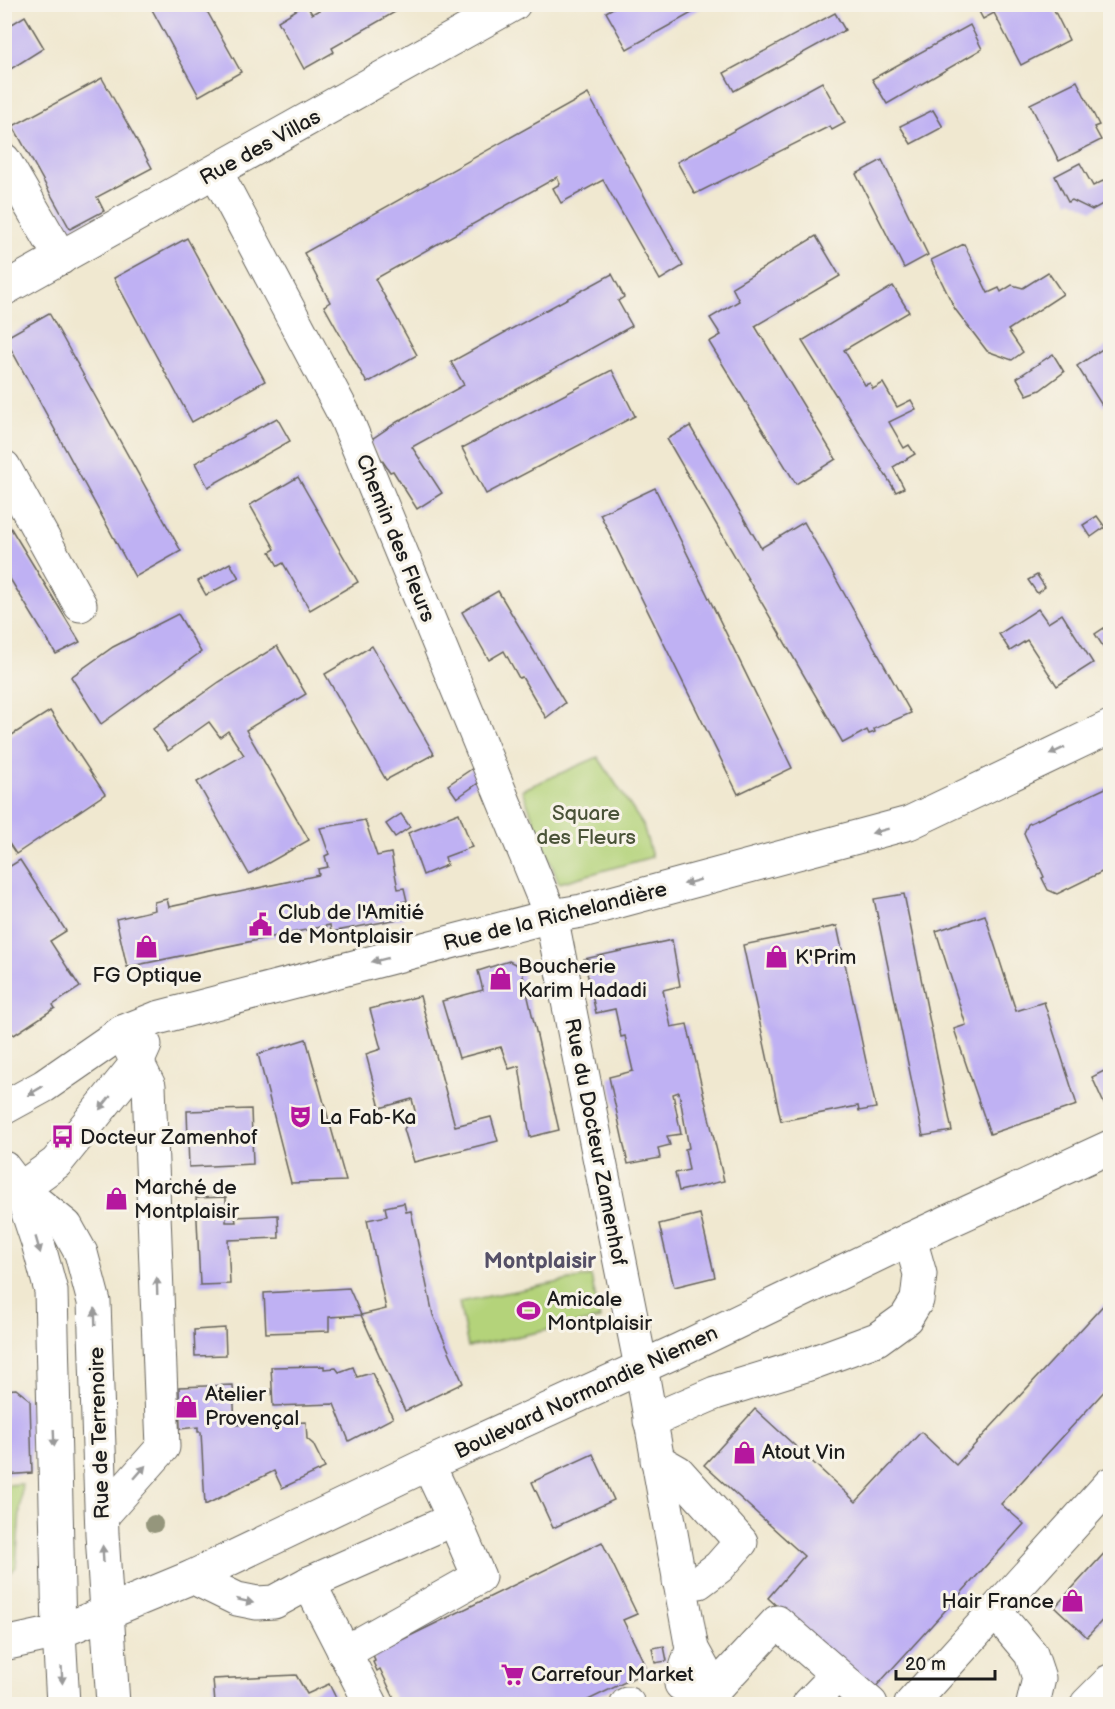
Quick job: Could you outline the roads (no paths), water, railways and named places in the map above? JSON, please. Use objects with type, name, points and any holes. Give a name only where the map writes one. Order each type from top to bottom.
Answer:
[{"type":"main road","name":"Rue des Villas","points":[[4,289],[514,4]]},
{"type":"main road","points":[[4,160],[61,258]]},
{"type":"main road","name":"Chemin des Fleurs","points":[[216,172],[346,418],[552,916]]},
{"type":"main road","points":[[4,467],[80,605]]},
{"type":"main road","name":"Rue de la Richelandière","points":[[4,1108],[44,1086],[122,1032],[157,1018],[552,916],[582,911],[909,823],[1110,727]]},
{"type":"main road","name":"Rue du Docteur Zamenhof","points":[[552,916],[641,1367],[694,1677]]},
{"type":"main road","points":[[63,1704],[59,1632],[51,1291],[38,1243],[12,1179],[56,1163],[137,1064],[157,1018]]},
{"type":"main road","points":[[102,1516],[163,1447],[149,1086],[122,1032]]},
{"type":"main road","name":"Boulevard Normandie Niemen","points":[[4,1644],[59,1632],[192,1577],[428,1464],[1110,1148]]},
{"type":"main road","name":"Rue de Terrenoire","points":[[12,1179],[66,1226],[81,1253],[94,1302],[102,1516],[113,1704]]},
{"type":"main road","points":[[650,1421],[715,1393],[809,1364],[877,1339],[906,1318],[917,1300],[920,1274],[910,1239]]},
{"type":"main road","points":[[657,1460],[678,1472],[741,1542],[719,1567],[699,1582],[679,1581]]},
{"type":"main road","points":[[344,1653],[479,1577],[428,1464]]},
{"type":"main road","points":[[911,1704],[1110,1484]]},
{"type":"main road","points":[[192,1577],[237,1599],[257,1603],[274,1602],[309,1583],[454,1519]]},
{"type":"main road","points":[[309,1583],[370,1704]]},
{"type":"main road","points":[[995,1611],[1031,1654],[1039,1678],[1033,1704]]},
{"type":"main road","points":[[694,1677],[777,1622],[871,1704]]},
{"type":"main road","points":[[809,1704],[837,1675]]},
{"type":"main road","points":[[1087,1704],[1110,1681]]},
{"type":"place","name":"Club de l'Amitié de Montplaisir","points":[[260,924]]},
{"type":"place","name":"FG Optique","points":[[147,947]]},
{"type":"place","name":"K'Prim","points":[[777,957]]},
{"type":"place","name":"Boucherie Karim Hadadi","points":[[500,978]]},
{"type":"place","name":"La Fab-Ka","points":[[301,1117]]},
{"type":"place","name":"Docteur Zamenhof","points":[[62,1137]]},
{"type":"place","name":"Marché de Montplaisir","points":[[116,1199]]},
{"type":"place","name":"Amicale Montplaisir","points":[[529,1311]]},
{"type":"place","name":"Atelier Provençal","points":[[187,1406]]},
{"type":"place","name":"Atout Vin","points":[[744,1452]]},
{"type":"place","name":"Hair France","points":[[1072,1601]]},
{"type":"place","name":"Carrefour Market","points":[[513,1674]]},
{"type":"district","name":"Montplaisir","points":[[540,1260]]},
{"type":"park label","name":"Square des Fleurs","points":[[586,825]]}]
